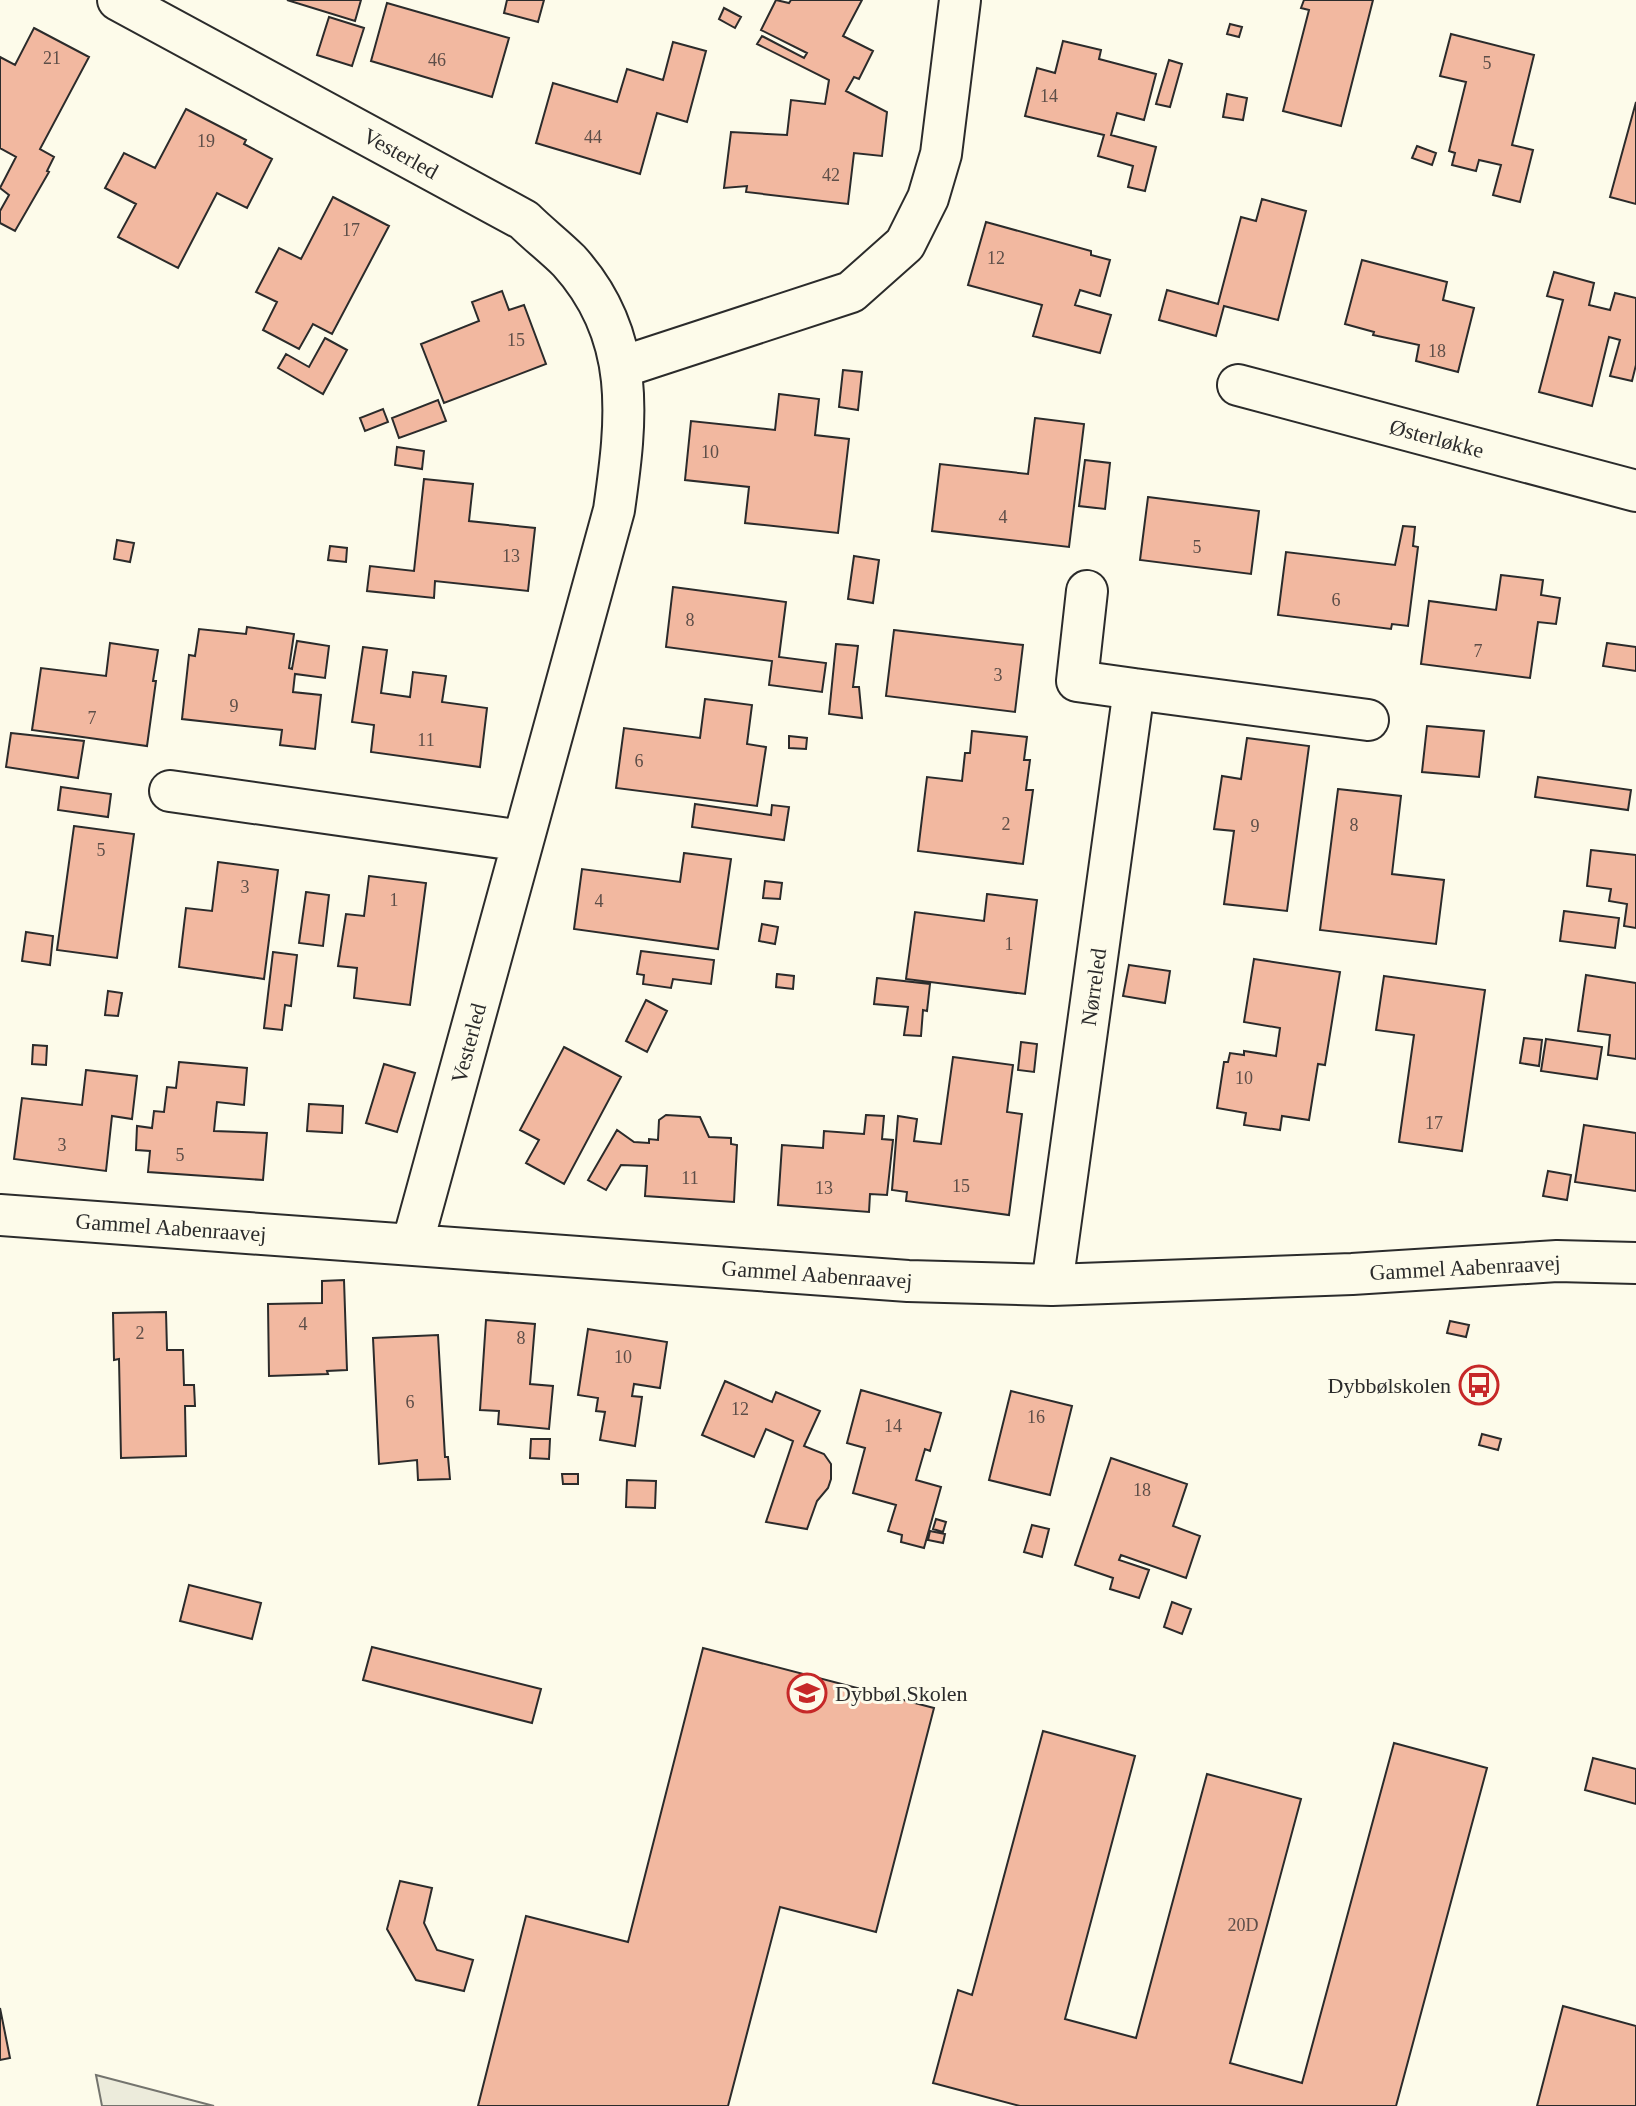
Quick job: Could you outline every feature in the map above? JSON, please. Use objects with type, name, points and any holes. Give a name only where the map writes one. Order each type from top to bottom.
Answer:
[{"type":"street","name":"Vesterled","points":[[118,0],[524,220],[569,261],[599,301],[622,367],[624,438],[614,510],[412,1245]]},
{"type":"street","points":[[622,367],[851,292],[905,244],[928,198],[941,154],[960,0]]},
{"type":"street","name":"Østerløkke","points":[[1238,385],[1636,491]]},
{"type":"street","points":[[1087,591],[1077,681],[1368,720]]},
{"type":"street","name":"Nørreled","points":[[1052,1285],[1134,689]]},
{"type":"street","points":[[170,791],[523,841]]},
{"type":"street","name":"Gammel Aabenraavej","points":[[0,1215],[908,1281],[1052,1285],[1352,1274],[1557,1261],[1636,1263]]},
{"type":"shaded area","points":[[96,2075],[214,2106],[102,2106]]},
{"type":"building","points":[[287,0],[361,0],[355,21]]},
{"type":"building","points":[[507,0],[544,0],[538,22],[504,13]]},
{"type":"building","points":[[776,0],[789,3],[791,0],[862,0],[843,36],[873,51],[859,79],[854,77],[846,91],[887,112],[882,156],[854,153],[848,204],[746,192],[747,186],[724,188],[731,132],[787,135],[791,100],[825,104],[829,80],[757,44],[762,36],[804,58],[807,53],[761,30]]},
{"type":"building","points":[[1304,0],[1373,0],[1341,126],[1283,111],[1309,10],[1301,8]]},
{"type":"building","points":[[387,3],[509,38],[492,97],[371,61]]},
{"type":"building","points":[[724,8],[741,17],[735,28],[719,19]]},
{"type":"building","points":[[329,17],[364,28],[352,66],[317,55]]},
{"type":"building","points":[[1230,24],[1242,27],[1239,37],[1227,34]]},
{"type":"building","points":[[34,28],[89,57],[40,149],[54,157],[49,172],[15,231],[0,223],[0,211],[9,195],[0,188],[16,157],[0,148],[0,57],[15,65]]},
{"type":"building","points":[[1451,34],[1534,55],[1512,145],[1533,150],[1520,202],[1493,195],[1501,165],[1479,160],[1476,171],[1452,165],[1455,153],[1449,151],[1466,82],[1440,76]]},
{"type":"building","points":[[1063,41],[1101,50],[1099,59],[1156,74],[1144,120],[1117,113],[1111,135],[1156,147],[1145,191],[1128,187],[1133,166],[1098,156],[1104,135],[1025,116],[1037,68],[1055,73]]},
{"type":"building","points":[[673,42],[706,51],[687,122],[657,113],[640,174],[536,143],[553,83],[617,102],[627,69],[663,80]]},
{"type":"building","points":[[1169,60],[1182,64],[1170,107],[1156,104]]},
{"type":"building","points":[[1227,94],[1247,98],[1243,120],[1223,117]]},
{"type":"building","points":[[1636,102],[1636,204],[1610,197]]},
{"type":"building","points":[[186,109],[246,140],[244,144],[272,159],[247,208],[217,193],[178,268],[118,237],[136,204],[105,188],[124,153],[155,168]]},
{"type":"building","points":[[1417,146],[1436,153],[1432,165],[1412,158]]},
{"type":"building","points":[[333,197],[389,226],[332,334],[313,324],[299,349],[263,330],[277,302],[256,292],[279,248],[301,259]]},
{"type":"building","points":[[1262,199],[1306,211],[1278,320],[1224,306],[1216,336],[1159,320],[1167,290],[1218,304],[1241,217],[1256,221]]},
{"type":"building","points":[[986,222],[1091,251],[1091,255],[1110,260],[1100,296],[1080,290],[1075,305],[1111,315],[1100,353],[1033,336],[1042,305],[968,285]]},
{"type":"building","points":[[1362,260],[1447,282],[1443,300],[1474,308],[1458,372],[1416,361],[1419,345],[1373,335],[1374,332],[1345,324]]},
{"type":"building","points":[[1554,272],[1594,283],[1589,305],[1610,310],[1615,293],[1636,298],[1636,365],[1632,381],[1610,376],[1620,340],[1609,337],[1592,406],[1539,392],[1563,300],[1547,296]]},
{"type":"building","points":[[502,291],[509,310],[524,305],[546,364],[444,403],[421,344],[479,321],[472,302]]},
{"type":"building","points":[[325,338],[347,350],[323,394],[278,368],[286,354],[309,367]]},
{"type":"building","points":[[843,370],[862,372],[858,410],[839,407]]},
{"type":"building","points":[[779,394],[819,399],[815,435],[849,439],[838,533],[745,523],[749,487],[685,480],[691,421],[775,430]]},
{"type":"building","points":[[438,400],[446,421],[399,438],[392,418]]},
{"type":"building","points":[[383,409],[388,422],[365,431],[360,418]]},
{"type":"building","points":[[1035,418],[1084,424],[1069,547],[932,531],[940,464],[1028,474]]},
{"type":"building","points":[[397,447],[424,451],[422,469],[395,465]]},
{"type":"building","points":[[1085,460],[1110,463],[1105,509],[1079,506]]},
{"type":"building","points":[[424,479],[473,484],[469,521],[535,528],[528,591],[435,581],[434,598],[367,591],[370,566],[414,571]]},
{"type":"building","points":[[1148,497],[1259,511],[1251,574],[1140,560]]},
{"type":"building","points":[[1403,526],[1415,527],[1413,546],[1418,547],[1408,626],[1392,624],[1391,629],[1278,615],[1286,552],[1395,565]]},
{"type":"building","points":[[117,540],[134,543],[130,562],[114,559]]},
{"type":"building","points":[[330,546],[347,548],[346,562],[328,560]]},
{"type":"building","points":[[854,556],[879,560],[873,603],[848,599]]},
{"type":"building","points":[[1501,575],[1543,580],[1541,595],[1560,598],[1556,624],[1538,622],[1530,678],[1421,664],[1429,601],[1496,610]]},
{"type":"building","points":[[673,587],[786,602],[779,657],[826,663],[822,692],[769,685],[772,661],[666,647]]},
{"type":"building","points":[[247,627],[294,634],[289,668],[292,669],[297,641],[329,646],[325,678],[295,674],[293,692],[321,695],[315,749],[280,745],[282,730],[182,719],[189,655],[195,656],[199,629],[246,634]]},
{"type":"building","points":[[894,630],[1023,645],[1015,712],[886,696]]},
{"type":"building","points":[[110,643],[158,650],[147,746],[32,730],[41,668],[106,676]]},
{"type":"building","points":[[1607,643],[1636,647],[1636,671],[1603,666]]},
{"type":"building","points":[[836,644],[858,646],[853,687],[859,687],[862,718],[829,714]]},
{"type":"building","points":[[363,647],[387,650],[381,693],[410,697],[413,672],[446,676],[442,702],[487,708],[480,767],[371,752],[374,725],[352,722]]},
{"type":"building","points":[[705,699],[752,705],[747,744],[766,747],[757,806],[616,788],[624,728],[700,738]]},
{"type":"building","points":[[1427,726],[1484,731],[1479,777],[1422,772]]},
{"type":"building","points":[[972,731],[1027,737],[1024,760],[1030,760],[1026,790],[1033,790],[1023,864],[918,851],[927,777],[962,781],[965,753],[970,753]]},
{"type":"building","points":[[11,733],[84,741],[78,778],[6,767]]},
{"type":"building","points":[[789,736],[807,738],[806,749],[789,748]]},
{"type":"building","points":[[1247,738],[1309,746],[1287,911],[1224,904],[1234,831],[1214,829],[1222,776],[1241,779]]},
{"type":"building","points":[[1538,777],[1631,790],[1628,810],[1535,797]]},
{"type":"building","points":[[61,787],[111,794],[108,817],[58,810]]},
{"type":"building","points":[[1338,789],[1401,796],[1392,874],[1444,880],[1436,944],[1320,930]]},
{"type":"building","points":[[695,804],[771,815],[772,805],[789,807],[784,840],[692,827]]},
{"type":"building","points":[[74,826],[134,834],[117,958],[57,950]]},
{"type":"building","points":[[1591,850],[1636,855],[1636,928],[1624,926],[1627,904],[1609,901],[1611,889],[1587,886]]},
{"type":"building","points":[[684,853],[731,859],[718,949],[574,929],[582,869],[680,882]]},
{"type":"building","points":[[218,862],[278,870],[264,979],[179,967],[186,908],[212,911]]},
{"type":"building","points":[[369,876],[426,883],[410,1005],[354,998],[357,968],[338,966],[346,914],[364,916]]},
{"type":"building","points":[[765,881],[782,883],[780,899],[763,898]]},
{"type":"building","points":[[306,892],[329,895],[323,946],[299,943]]},
{"type":"building","points":[[987,894],[1037,900],[1025,994],[906,979],[915,912],[984,921]]},
{"type":"building","points":[[1564,911],[1619,918],[1615,948],[1560,941]]},
{"type":"building","points":[[762,924],[778,927],[775,944],[759,941]]},
{"type":"building","points":[[26,932],[53,936],[50,965],[22,961]]},
{"type":"building","points":[[641,951],[714,960],[711,984],[673,979],[671,988],[643,984],[644,975],[637,974]]},
{"type":"building","points":[[273,952],[297,955],[291,1006],[285,1005],[282,1030],[264,1028]]},
{"type":"building","points":[[1254,959],[1340,972],[1325,1065],[1318,1064],[1309,1120],[1282,1116],[1280,1130],[1244,1125],[1246,1113],[1217,1108],[1224,1062],[1228,1062],[1230,1053],[1244,1055],[1244,1051],[1276,1056],[1280,1028],[1244,1022]]},
{"type":"building","points":[[1129,965],[1170,971],[1165,1003],[1123,996]]},
{"type":"building","points":[[777,974],[794,976],[793,989],[776,987]]},
{"type":"building","points":[[1586,975],[1636,983],[1636,1059],[1608,1055],[1610,1035],[1578,1031]]},
{"type":"building","points":[[1384,976],[1485,990],[1462,1151],[1399,1142],[1414,1035],[1376,1030]]},
{"type":"building","points":[[877,978],[930,984],[927,1011],[923,1010],[921,1036],[904,1035],[908,1007],[874,1004]]},
{"type":"building","points":[[108,991],[122,993],[118,1016],[105,1015]]},
{"type":"building","points":[[646,1000],[667,1011],[647,1052],[626,1041]]},
{"type":"building","points":[[1524,1038],[1542,1040],[1539,1066],[1520,1063]]},
{"type":"building","points":[[1546,1039],[1602,1047],[1597,1079],[1541,1071]]},
{"type":"building","points":[[1021,1042],[1037,1044],[1034,1072],[1018,1070]]},
{"type":"building","points":[[33,1045],[47,1046],[46,1065],[32,1064]]},
{"type":"building","points":[[564,1047],[621,1077],[564,1184],[526,1163],[539,1140],[520,1130]]},
{"type":"building","points":[[953,1057],[1013,1065],[1007,1112],[1022,1114],[1009,1215],[906,1201],[907,1192],[892,1190],[898,1116],[917,1119],[914,1141],[941,1144]]},
{"type":"building","points":[[179,1062],[247,1068],[244,1105],[217,1102],[214,1131],[267,1133],[263,1180],[148,1172],[150,1151],[136,1150],[137,1126],[152,1128],[154,1111],[164,1112],[167,1087],[176,1088]]},
{"type":"building","points":[[384,1064],[415,1073],[397,1132],[366,1123]]},
{"type":"building","points":[[86,1070],[137,1076],[132,1119],[112,1116],[106,1171],[14,1159],[22,1098],[82,1105]]},
{"type":"building","points":[[309,1104],[343,1106],[342,1133],[307,1131]]},
{"type":"building","points":[[666,1115],[700,1117],[709,1137],[731,1138],[731,1144],[737,1145],[734,1202],[645,1196],[647,1166],[621,1165],[606,1190],[588,1180],[617,1130],[634,1142],[649,1143],[649,1139],[658,1140],[659,1120]]},
{"type":"building","points":[[866,1115],[884,1116],[882,1139],[893,1140],[887,1195],[870,1194],[869,1212],[778,1205],[782,1145],[823,1148],[824,1131],[864,1134]]},
{"type":"building","points":[[1584,1125],[1636,1133],[1636,1191],[1575,1182]]},
{"type":"building","points":[[1548,1171],[1571,1175],[1567,1200],[1543,1196]]},
{"type":"building","points":[[344,1280],[347,1370],[327,1371],[328,1374],[269,1376],[268,1304],[322,1303],[322,1281]]},
{"type":"building","points":[[166,1312],[167,1350],[183,1350],[184,1385],[194,1385],[195,1406],[185,1406],[186,1456],[121,1458],[119,1359],[114,1360],[113,1313]]},
{"type":"building","points":[[486,1320],[535,1324],[530,1384],[553,1386],[549,1429],[498,1424],[499,1411],[480,1410]]},
{"type":"building","points":[[1450,1321],[1469,1325],[1466,1337],[1447,1333]]},
{"type":"building","points":[[588,1329],[667,1342],[660,1388],[634,1384],[632,1396],[642,1397],[635,1446],[600,1440],[605,1412],[596,1411],[598,1398],[578,1395]]},
{"type":"building","points":[[438,1335],[445,1457],[448,1457],[450,1479],[418,1480],[417,1460],[379,1464],[373,1338]]},
{"type":"building","points":[[725,1381],[772,1402],[776,1392],[820,1411],[804,1446],[824,1454],[831,1464],[831,1479],[817,1501],[807,1529],[766,1522],[793,1441],[766,1429],[754,1457],[702,1435]]},
{"type":"building","points":[[861,1390],[941,1413],[930,1451],[925,1449],[916,1480],[941,1487],[924,1548],[901,1542],[902,1535],[888,1531],[896,1505],[853,1493],[865,1448],[847,1443]]},
{"type":"building","points":[[1011,1391],[1072,1406],[1050,1495],[989,1480]]},
{"type":"building","points":[[1482,1434],[1501,1439],[1498,1450],[1479,1445]]},
{"type":"building","points":[[531,1439],[550,1439],[549,1459],[530,1458]]},
{"type":"building","points":[[1111,1458],[1187,1484],[1173,1526],[1200,1536],[1186,1578],[1121,1555],[1119,1560],[1149,1570],[1139,1598],[1110,1589],[1113,1578],[1075,1565]]},
{"type":"building","points":[[562,1474],[578,1474],[578,1484],[563,1484]]},
{"type":"building","points":[[627,1480],[656,1481],[655,1508],[626,1507]]},
{"type":"building","points":[[936,1519],[946,1522],[943,1532],[933,1529]]},
{"type":"building","points":[[1032,1525],[1049,1529],[1042,1557],[1024,1552]]},
{"type":"building","points":[[930,1531],[945,1534],[943,1543],[928,1540]]},
{"type":"building","points":[[189,1585],[261,1603],[252,1639],[180,1621]]},
{"type":"building","points":[[1172,1602],[1191,1609],[1182,1634],[1164,1627]]},
{"type":"building","points":[[372,1647],[541,1689],[532,1723],[363,1680]]},
{"type":"building","points":[[703,1648],[934,1708],[876,1932],[780,1907],[728,2106],[478,2106],[526,1916],[628,1942]]},
{"type":"building","points":[[1043,1731],[1135,1756],[1065,2019],[1136,2038],[1207,1774],[1301,1799],[1230,2063],[1302,2083],[1394,1743],[1487,1768],[1396,2106],[1020,2106],[933,2083],[958,1990],[972,1995]]},
{"type":"building","points":[[1593,1758],[1636,1769],[1636,1804],[1585,1790]]},
{"type":"building","points":[[400,1881],[432,1888],[424,1923],[437,1950],[473,1960],[464,1991],[416,1980],[387,1929]]},
{"type":"building","points":[[1563,2006],[1636,2026],[1636,2106],[1537,2106]]},
{"type":"building","points":[[0,2008],[10,2058],[0,2060]]},
{"type":"place","name":"Dybbølskolen","points":[[1479,1385]]},
{"type":"place","name":"Dybbøl Skolen","points":[[807,1693]]}]
